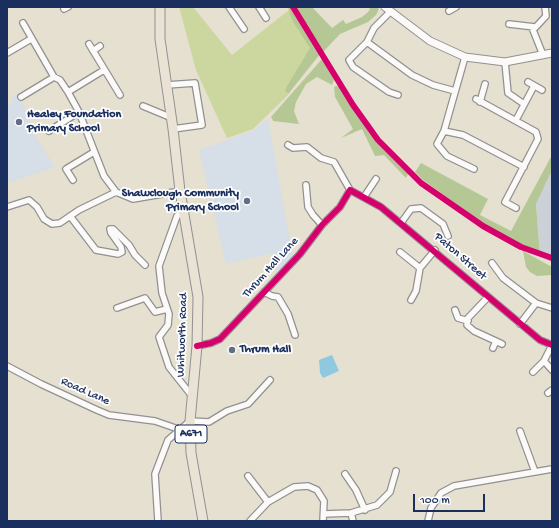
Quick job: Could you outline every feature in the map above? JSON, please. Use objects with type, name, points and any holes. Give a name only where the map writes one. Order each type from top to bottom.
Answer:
[{"type":"main road","name":"Whitworth Road","points":[[160,7],[160,39],[174,129],[180,191],[198,297],[197,346],[190,421],[191,453],[203,521]]},
{"type":"street","points":[[229,7],[244,29]]},
{"type":"street","points":[[259,7],[266,18]]},
{"type":"street","points":[[449,10],[456,7]]},
{"type":"street","points":[[543,55],[533,30],[546,16],[544,7]]},
{"type":"street","points":[[398,95],[389,92],[353,67],[349,60],[367,42],[374,28],[387,10],[430,41],[465,57],[505,62],[552,53]]},
{"type":"street","points":[[23,23],[54,76],[60,80],[68,92],[79,112],[104,176],[116,192],[133,199],[180,191]]},
{"type":"street","points":[[509,24],[535,27]]},
{"type":"street","points":[[7,53],[31,38]]},
{"type":"street","points":[[367,42],[412,75],[433,86],[456,91]]},
{"type":"street","points":[[89,44],[120,96]]},
{"type":"street","points":[[93,51],[100,46]]},
{"type":"street","points":[[465,57],[444,130],[437,144],[447,156],[474,169]]},
{"type":"street","points":[[505,62],[508,93],[524,104]]},
{"type":"street","points":[[68,92],[104,70]]},
{"type":"street","points":[[21,97],[54,76]]},
{"type":"street","points":[[528,82],[542,90]]},
{"type":"street","points":[[167,85],[195,83],[202,125],[174,129]]},
{"type":"street","points":[[485,84],[478,101],[536,132],[538,139],[505,202],[516,208]]},
{"type":"street","points":[[516,120],[534,86]]},
{"type":"street","points":[[143,106],[172,118]]},
{"type":"street","points":[[49,131],[79,112]]},
{"type":"street","points":[[444,130],[463,135],[524,167]]},
{"type":"street","points":[[291,148],[307,147],[321,158],[334,162],[350,190]]},
{"type":"street","points":[[73,180],[66,169],[94,152]]},
{"type":"street","points":[[364,197],[376,179]]},
{"type":"street","points":[[306,184],[308,207],[322,225]]},
{"type":"street","name":"Paton Street","points":[[350,190],[381,207],[434,250],[520,324],[540,340],[552,345]]},
{"type":"street","name":"Thrum Hall Lane","points":[[197,346],[211,343],[220,339],[300,254],[322,225],[340,207],[350,190]]},
{"type":"street","points":[[7,206],[30,200],[37,206],[44,219],[52,224],[60,223],[98,200],[116,192]]},
{"type":"street","points":[[401,223],[411,209],[421,208],[443,224],[448,236]]},
{"type":"street","points":[[183,210],[176,216],[159,266],[162,293],[169,314],[168,325],[160,337],[167,363],[192,396]]},
{"type":"street","points":[[70,216],[96,250],[118,254],[122,252],[121,247],[111,233],[110,229],[113,229],[129,245],[135,255],[145,265]]},
{"type":"street","points":[[411,300],[416,291],[420,268],[434,250]]},
{"type":"street","points":[[400,252],[420,268]]},
{"type":"street","points":[[492,263],[502,278],[536,303],[552,308]]},
{"type":"street","points":[[264,292],[278,297],[288,314],[295,335]]},
{"type":"street","points":[[488,297],[468,318],[467,325],[474,331],[502,344]]},
{"type":"street","points":[[117,308],[145,298],[154,312],[167,308]]},
{"type":"street","points":[[520,324],[536,303]]},
{"type":"street","points":[[455,310],[458,318],[468,321]]},
{"type":"street","points":[[493,348],[496,342]]},
{"type":"street","points":[[532,372],[544,361],[552,345]]},
{"type":"street","points":[[544,361],[552,370]]},
{"type":"street","name":"Road Lane","points":[[7,366],[41,384],[110,415],[155,421],[181,430]]},
{"type":"street","points":[[158,521],[155,474],[168,440],[190,421],[210,422],[226,411],[248,404],[270,380]]},
{"type":"street","points":[[520,431],[535,472]]},
{"type":"street","points":[[428,521],[431,508],[441,493],[454,486],[552,469]]},
{"type":"street","points":[[324,514],[366,510],[377,505],[390,492],[396,472]]},
{"type":"street","points":[[345,474],[356,490],[366,510]]},
{"type":"street","points":[[247,477],[268,502]]},
{"type":"street","points":[[250,521],[268,502],[294,487],[308,486],[317,490],[324,501],[323,521]]},
{"type":"street","points":[[351,512],[353,521]]},
{"type":"shaded area","name":"Healey Foundation Primary School","points":[[18,93],[37,139],[55,167],[7,183],[7,103],[11,104],[12,98]]},
{"type":"shaded area","name":"Shawclough Community Primary School","points":[[268,119],[293,257],[278,272],[274,253],[226,264],[199,150],[252,131]]},
{"type":"shaded area","points":[[552,170],[552,255],[540,256],[536,203]]},
{"type":"green space","points":[[179,7],[193,7],[232,55],[289,10],[310,48],[289,94],[253,129],[227,138],[196,70]]},
{"type":"green space","points":[[288,7],[292,7],[320,54],[289,93],[285,92],[286,88],[310,48],[292,20]]},
{"type":"green space","points":[[296,7],[312,7],[332,28],[343,20],[346,24],[362,17],[368,12],[370,9],[369,7],[377,7],[379,9],[376,15],[368,22],[340,34],[323,52]]},
{"type":"green space","points":[[322,59],[334,80],[332,85],[317,77],[306,84],[296,102],[294,111],[299,124],[273,121],[271,117]]},
{"type":"green space","points":[[340,86],[353,109],[376,140],[409,172],[406,178],[384,155],[375,156],[362,129],[341,138],[353,129],[335,97],[334,87]]},
{"type":"green space","points":[[552,155],[552,170],[536,204],[540,256],[484,224],[423,180],[415,172],[421,163],[488,199],[480,215],[511,231]]},
{"type":"green space","points":[[523,251],[552,267],[552,275],[537,276],[530,272],[526,267]]},
{"type":"green space","points":[[552,255],[552,262],[540,256]]},
{"type":"water","points":[[332,355],[339,371],[323,378],[320,373],[319,360]]},
{"type":"cycle path","points":[[293,7],[353,105],[378,140],[421,183],[483,226],[521,247],[552,258]]},
{"type":"cycle path","points":[[197,346],[211,343],[220,339],[300,254],[322,225],[340,207],[350,190],[381,207],[540,340],[552,345]]},
{"type":"place","name":"Healey Foundation Primary School","points":[[19,122]]},
{"type":"place","name":"Shawclough Community Primary School","points":[[247,201]]},
{"type":"place","name":"Thrum Hall","points":[[232,350]]}]
